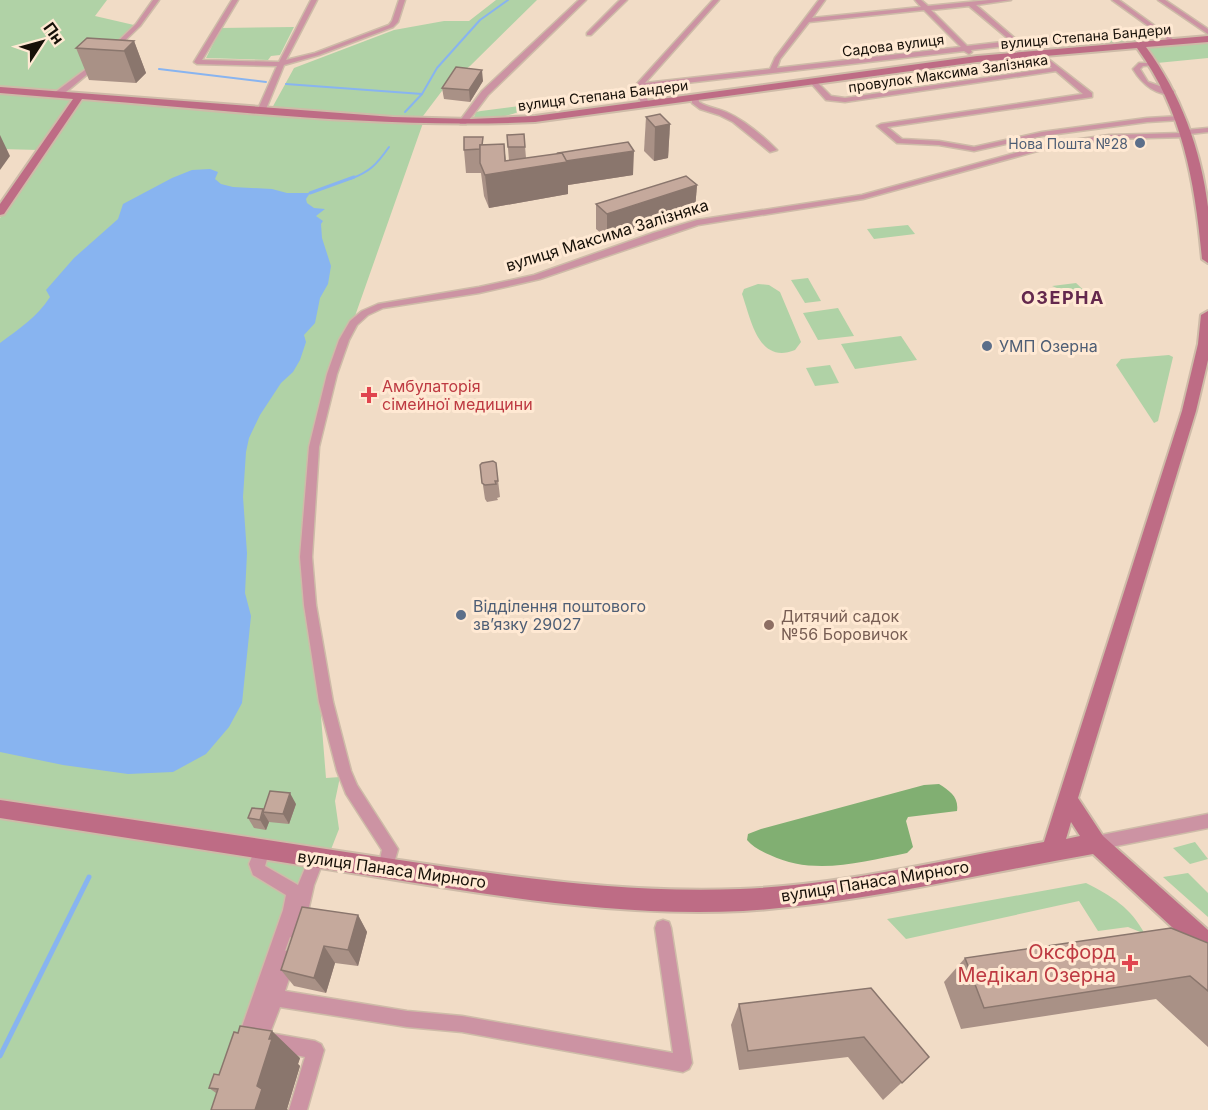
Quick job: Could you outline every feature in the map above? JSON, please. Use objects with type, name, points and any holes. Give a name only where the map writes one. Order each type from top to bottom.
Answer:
[{"type":"main road","name":"вулиця Степана Бандери","points":[[0,90],[393,120],[463,122],[535,118],[1038,52],[1208,39]]},
{"type":"main road","points":[[1139,44],[1171,93],[1186,133],[1205,231],[1208,259]]},
{"type":"main road","points":[[0,212],[79,97]]},
{"type":"main road","points":[[1051,852],[1189,411],[1206,344],[1208,315]]},
{"type":"main road","points":[[1068,800],[1096,843],[1208,945]]},
{"type":"main road","name":"вулиця Панаса Мирного","points":[[0,809],[316,859],[590,896],[704,902],[815,894],[1096,843]]},
{"type":"street","points":[[57,95],[96,66],[138,25],[156,0]]},
{"type":"street","points":[[235,0],[197,62],[281,64],[317,54],[391,26],[396,22],[402,0]]},
{"type":"street","points":[[262,109],[281,64],[314,0]]},
{"type":"street","points":[[463,122],[485,93],[583,0]]},
{"type":"street","points":[[589,34],[624,0]]},
{"type":"street","points":[[645,104],[639,86],[713,0]]},
{"type":"street","points":[[784,84],[772,72],[777,59],[822,0]]},
{"type":"street","points":[[918,0],[976,59]]},
{"type":"street","points":[[807,20],[1008,0]]},
{"type":"street","points":[[1115,0],[1174,42]]},
{"type":"street","points":[[1161,0],[1208,32]]},
{"type":"street","points":[[971,4],[1017,43]]},
{"type":"street","name":"Садова вулиця","points":[[639,86],[1059,38]]},
{"type":"street","name":"провулок Максима Залізняка","points":[[1038,52],[1089,95],[881,126],[900,141],[939,143],[974,149],[1052,132],[1181,118]]},
{"type":"street","points":[[1154,64],[1141,64],[1136,69],[1145,83],[1171,93]]},
{"type":"street","name":"провулок Максима Залізняка","points":[[813,81],[829,98],[845,100],[1057,69]]},
{"type":"street","points":[[695,97],[696,104],[704,109],[722,113],[773,150]]},
{"type":"street","name":"вулиця Максима Залізняка","points":[[386,869],[390,849],[351,789],[326,702],[310,605],[306,557],[310,485],[316,437],[338,354],[348,330],[358,317],[381,306],[537,277],[650,237],[698,223],[752,213],[814,207],[860,197],[960,168],[1068,142],[1208,130]]},
{"type":"street","points":[[1096,843],[1208,820]]},
{"type":"street","points":[[262,849],[257,864],[258,870],[294,891],[291,909],[246,1057],[259,1039],[275,998],[295,935],[306,885],[316,859]]},
{"type":"street","points":[[275,998],[407,1019],[462,1024],[683,1063],[663,928]]},
{"type":"street","points":[[259,1039],[315,1050],[298,1110]]},
{"type":"green space","points":[[0,0],[107,0],[95,16],[134,25],[105,54],[57,93],[0,89]]},
{"type":"green space","points":[[496,0],[537,0],[470,66],[451,79],[420,120],[272,108],[294,68],[394,30],[444,21],[469,21]]},
{"type":"green space","points":[[294,27],[280,55],[271,56],[268,60],[206,58],[221,28]]},
{"type":"green space","points":[[1147,32],[1160,38],[1105,44],[1095,40]]},
{"type":"green space","points":[[1208,40],[1208,58],[1157,63],[1142,45]]},
{"type":"green space","points":[[0,92],[75,98],[39,150],[0,149]]},
{"type":"green space","points":[[81,98],[423,123],[355,316],[340,339],[310,447],[300,558],[320,704],[326,778],[340,777],[335,801],[339,829],[330,852],[0,802],[0,218]]},
{"type":"green space","points":[[530,106],[503,116],[474,117],[476,112]]},
{"type":"green space","points":[[908,225],[915,234],[874,239],[867,229]]},
{"type":"green space","points":[[808,278],[821,301],[805,303],[791,280]]},
{"type":"green space","points":[[1076,283],[1089,295],[1103,296],[1103,303],[1091,302],[1052,286]]},
{"type":"green space","points":[[758,284],[769,285],[780,292],[801,342],[795,350],[782,353],[772,351],[758,337],[742,294],[744,289]]},
{"type":"green space","points":[[838,308],[854,336],[818,340],[803,313]]},
{"type":"green space","points":[[901,336],[917,360],[855,369],[841,344]]},
{"type":"green space","points":[[1169,355],[1173,357],[1158,421],[1154,423],[1116,365],[1121,359]]},
{"type":"green space","points":[[830,365],[839,383],[815,386],[806,368]]},
{"type":"green space","points":[[939,784],[955,798],[957,811],[908,817],[906,821],[913,847],[907,853],[838,865],[803,865],[770,855],[757,849],[747,840],[748,834],[761,829],[924,785]]},
{"type":"green space","points":[[0,815],[308,864],[218,1110],[0,1110]]},
{"type":"green space","points":[[1195,842],[1208,859],[1190,864],[1173,848]]},
{"type":"green space","points":[[1188,873],[1208,893],[1208,917],[1163,877]]},
{"type":"green space","points":[[1086,883],[1127,910],[1145,934],[1128,927],[1098,931],[1079,901],[906,939],[887,919]]},
{"type":"water","points":[[210,169],[218,172],[215,179],[221,184],[233,187],[310,193],[306,199],[307,203],[314,208],[325,209],[316,216],[323,221],[321,224],[322,238],[331,266],[328,284],[320,298],[315,323],[304,335],[306,342],[300,360],[293,372],[281,383],[260,415],[249,438],[246,452],[243,497],[247,553],[245,593],[251,616],[242,703],[229,727],[206,754],[173,772],[128,774],[63,765],[0,752],[0,343],[39,311],[50,297],[46,290],[74,258],[118,219],[123,204],[172,178],[192,170]]},
{"type":"building","points":[[87,38],[134,41],[124,51],[76,48]]},
{"type":"building","points":[[456,67],[482,70],[469,90],[442,88]]},
{"type":"building","points":[[660,114],[670,124],[655,127],[646,117]]},
{"type":"building","points":[[524,134],[525,147],[508,147],[507,135]]},
{"type":"building","points":[[464,137],[483,137],[480,149],[464,150]]},
{"type":"building","points":[[628,142],[634,151],[566,161],[562,153],[558,153]]},
{"type":"building","points":[[504,144],[505,161],[562,153],[567,162],[485,175],[480,163],[480,145]]},
{"type":"building","points":[[686,176],[697,185],[607,214],[596,204]]},
{"type":"building","points":[[493,461],[496,463],[498,481],[495,481],[496,484],[485,485],[482,483],[480,465]]},
{"type":"building","points":[[270,791],[290,793],[283,814],[263,812]]},
{"type":"building","points":[[252,808],[263,809],[260,820],[248,818]]},
{"type":"building","points":[[302,907],[358,915],[348,950],[324,946],[314,978],[281,970]]},
{"type":"building","points":[[1171,928],[1208,943],[1208,991],[1190,976],[984,1008],[965,958]]},
{"type":"building","points":[[871,988],[929,1057],[902,1083],[864,1037],[748,1051],[739,1004]]},
{"type":"building","points":[[240,1026],[272,1031],[269,1039],[272,1039],[257,1086],[262,1089],[255,1110],[211,1110],[218,1089],[209,1088],[214,1074],[219,1075],[234,1032],[238,1033]]},
{"type":"waterway","points":[[422,94],[437,68],[480,20],[508,0]]},
{"type":"waterway","points":[[159,69],[266,82]]},
{"type":"waterway","points":[[286,84],[422,94]]},
{"type":"waterway","points":[[405,112],[422,94]]},
{"type":"waterway","points":[[350,179],[372,167],[389,147]]},
{"type":"waterway","points":[[310,193],[354,177]]},
{"type":"waterway","points":[[0,1056],[89,877]]},
{"type":"place","name":"Нова Пошта №28","points":[[1140,143]]},
{"type":"place","name":"УМП Озерна","points":[[987,346]]},
{"type":"place","name":"Амбулаторія сімейної медицини","points":[[369,395]]},
{"type":"place","name":"Відділення поштового зв’язку 29027","points":[[461,615]]},
{"type":"place","name":"Дитячий садок №56 Боровичок","points":[[769,625]]},
{"type":"place","name":"Оксфорд Медікал Озерна","points":[[1130,963]]},
{"type":"district","name":"ОЗЕРНА","points":[[1063,297]]}]
